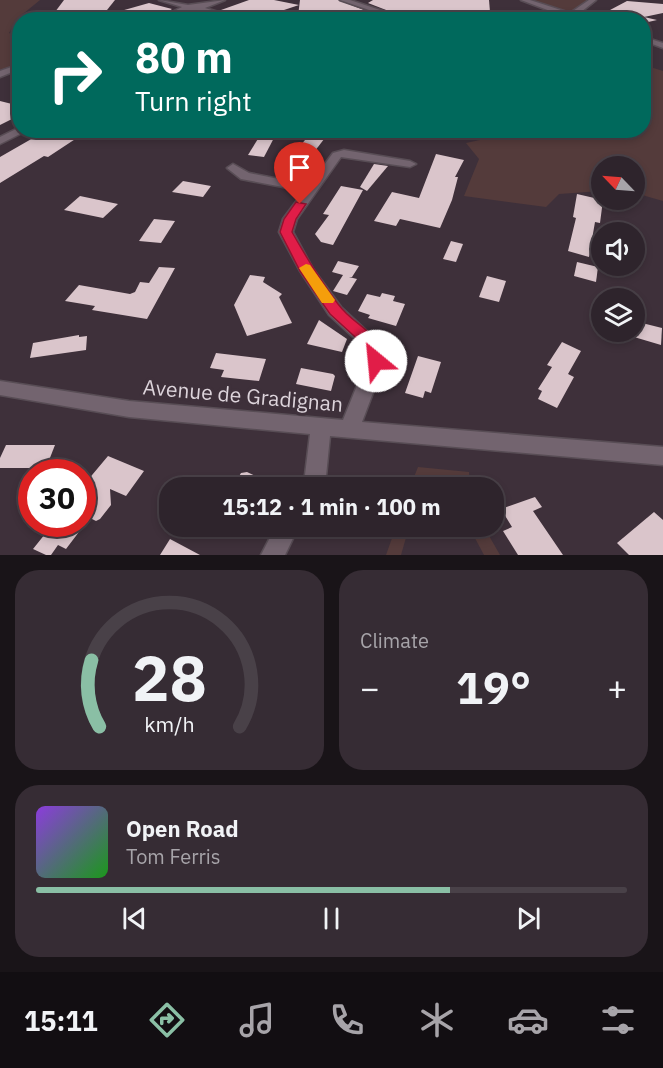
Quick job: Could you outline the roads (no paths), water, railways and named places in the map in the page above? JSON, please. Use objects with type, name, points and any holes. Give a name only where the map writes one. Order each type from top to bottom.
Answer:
[{"type":"street","points":[[162,0],[186,8]]},
{"type":"street","points":[[177,12],[222,0]]},
{"type":"street","points":[[343,0],[381,12]]},
{"type":"street","points":[[524,0],[559,12]]},
{"type":"street","points":[[576,12],[593,0]]},
{"type":"street","points":[[200,7],[216,12]]},
{"type":"street","points":[[349,429],[376,361],[373,345],[335,311],[307,271],[286,232],[290,219],[336,155],[344,153],[410,164]]},
{"type":"street","points":[[233,168],[245,176],[311,189]]},
{"type":"street","name":"Avenue de Gradignan","points":[[0,388],[129,409],[663,456]]},
{"type":"street","points":[[314,477],[321,426]]},
{"type":"street","points":[[273,555],[282,537]]}]
